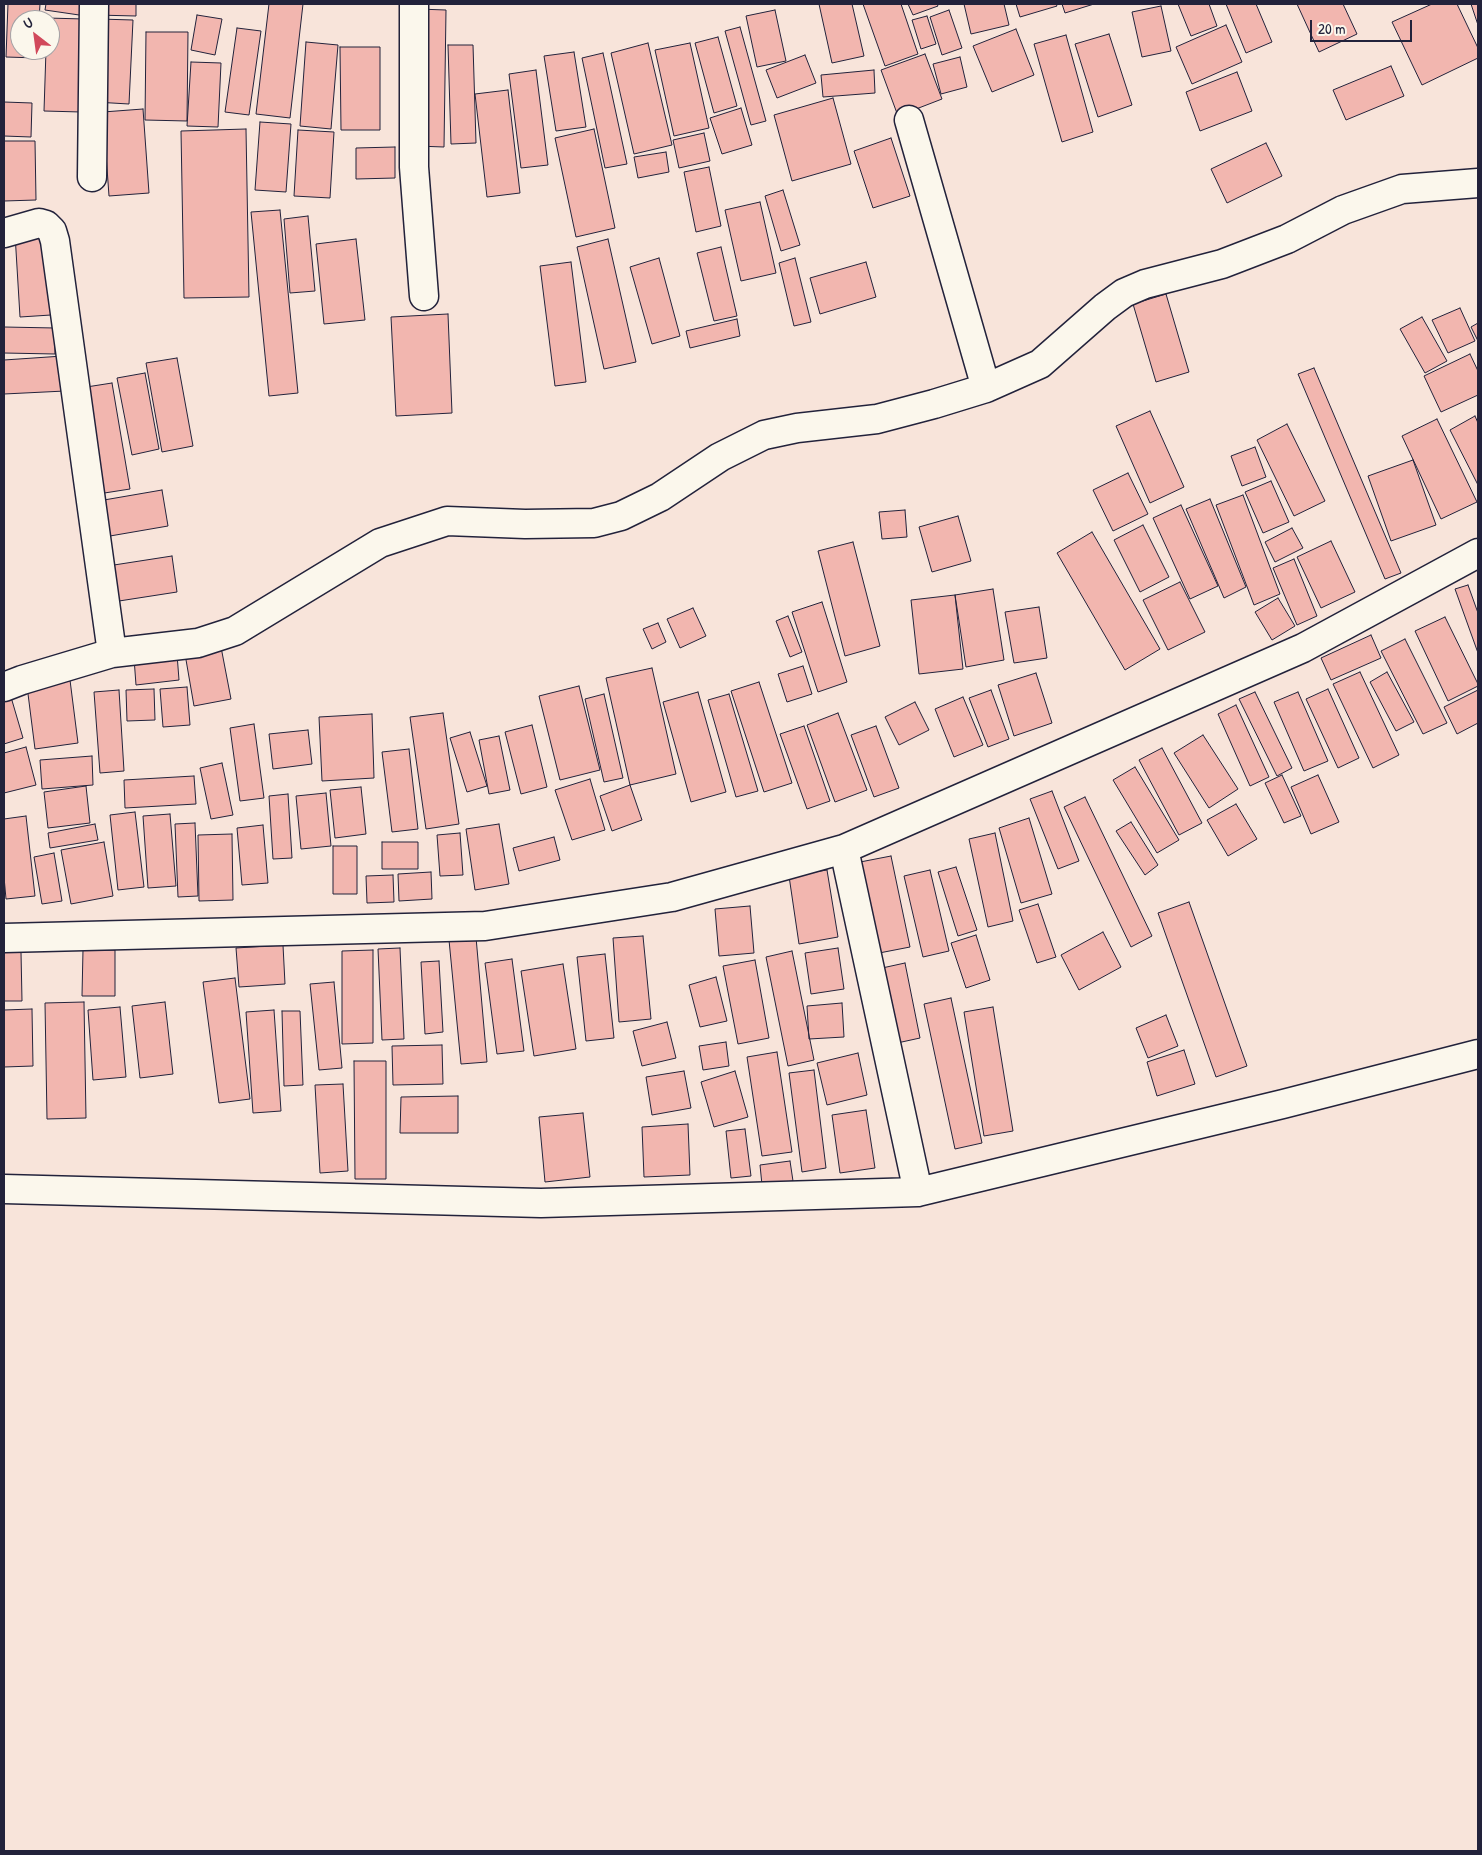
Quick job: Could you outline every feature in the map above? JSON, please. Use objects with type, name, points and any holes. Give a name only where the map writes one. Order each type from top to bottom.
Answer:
[{"type":"street","points":[[92,177],[94,4]]},
{"type":"street","points":[[414,4],[414,167],[424,296]]},
{"type":"street","points":[[910,120],[986,388]]},
{"type":"street","points":[[4,687],[111,643],[198,643],[235,632],[380,543],[447,521],[525,524],[594,523],[621,516],[660,497],[720,457],[764,435],[797,428],[878,418],[986,388],[1040,364],[1105,307],[1124,293],[1144,284],[1222,264],[1287,238],[1343,210],[1402,189],[1478,183]]},
{"type":"street","points":[[4,232],[39,224],[46,225],[52,231],[55,241],[64,319],[111,643]]},
{"type":"street","points":[[4,938],[485,926],[672,896],[844,850],[1303,648],[1478,553]]},
{"type":"street","points":[[844,850],[918,1192]]},
{"type":"street","points":[[4,1189],[542,1203],[918,1192],[1283,1104],[1478,1054]]},
{"type":"building","points":[[8,4],[40,4],[40,10],[10,10],[10,57],[6,57]]},
{"type":"building","points":[[46,4],[88,4],[86,16],[60,12],[60,10],[45,10]]},
{"type":"building","points":[[96,4],[136,4],[136,16],[96,15]]},
{"type":"building","points":[[269,4],[303,4],[290,118],[256,114]]},
{"type":"building","points":[[819,4],[852,4],[864,56],[832,63]]},
{"type":"building","points":[[863,4],[901,4],[918,54],[885,66]]},
{"type":"building","points":[[908,4],[937,4],[938,6],[913,15]]},
{"type":"building","points":[[964,4],[1004,4],[1009,25],[971,34]]},
{"type":"building","points":[[1016,4],[1056,4],[1057,6],[1020,17]]},
{"type":"building","points":[[1062,4],[1094,4],[1065,13]]},
{"type":"building","points":[[1178,4],[1209,4],[1217,26],[1191,36]]},
{"type":"building","points":[[1226,4],[1256,4],[1272,42],[1246,53]]},
{"type":"building","points":[[1297,4],[1343,4],[1357,34],[1319,52]]},
{"type":"building","points":[[1432,4],[1457,4],[1478,48],[1478,58],[1422,85],[1392,22]]},
{"type":"building","points":[[1471,4],[1478,4],[1478,25]]},
{"type":"building","points":[[1161,6],[1171,51],[1142,57],[1132,12]]},
{"type":"building","points":[[418,9],[446,10],[444,147],[416,146]]},
{"type":"building","points":[[775,10],[786,61],[757,67],[746,16]]},
{"type":"building","points":[[949,10],[962,48],[942,55],[930,17]]},
{"type":"building","points":[[197,15],[222,19],[215,55],[191,50]]},
{"type":"building","points":[[927,16],[936,44],[921,49],[912,20]]},
{"type":"building","points":[[60,18],[84,19],[81,112],[44,111],[46,60],[60,60]]},
{"type":"building","points":[[99,19],[133,20],[129,104],[95,102]]},
{"type":"building","points":[[1226,25],[1242,62],[1192,84],[1176,47]]},
{"type":"building","points":[[740,27],[766,121],[751,125],[725,31]]},
{"type":"building","points":[[237,28],[261,31],[249,115],[225,112]]},
{"type":"building","points":[[1016,29],[1034,75],[992,92],[973,46]]},
{"type":"building","points":[[146,32],[188,32],[187,121],[145,120]]},
{"type":"building","points":[[1109,34],[1132,105],[1098,117],[1075,44]]},
{"type":"building","points":[[1066,35],[1093,132],[1062,142],[1034,44]]},
{"type":"building","points":[[718,37],[737,106],[714,113],[695,43]]},
{"type":"building","points":[[306,42],[338,45],[331,129],[300,126]]},
{"type":"building","points":[[648,43],[672,145],[634,154],[611,53]]},
{"type":"building","points":[[690,43],[709,128],[674,136],[655,50]]},
{"type":"building","points":[[448,45],[473,45],[476,143],[451,144]]},
{"type":"building","points":[[340,47],[380,47],[380,130],[341,130]]},
{"type":"building","points":[[574,52],[586,127],[556,131],[544,56]]},
{"type":"building","points":[[603,53],[627,164],[605,168],[582,58]]},
{"type":"building","points":[[925,54],[942,99],[898,116],[881,70]]},
{"type":"building","points":[[805,55],[816,83],[777,98],[766,70]]},
{"type":"building","points":[[960,57],[967,87],[941,94],[933,64]]},
{"type":"building","points":[[191,62],[221,63],[218,127],[187,126]]},
{"type":"building","points":[[1391,66],[1404,96],[1346,120],[1333,90]]},
{"type":"building","points":[[536,70],[548,165],[521,168],[509,74]]},
{"type":"building","points":[[874,70],[875,93],[823,97],[821,75]]},
{"type":"building","points":[[1237,72],[1252,111],[1200,131],[1186,92]]},
{"type":"building","points":[[508,90],[520,193],[487,197],[475,94]]},
{"type":"building","points":[[833,98],[851,164],[792,181],[774,115]]},
{"type":"building","points":[[4,102],[32,103],[31,137],[4,136]]},
{"type":"building","points":[[741,108],[752,145],[722,154],[710,118]]},
{"type":"building","points":[[143,109],[149,193],[109,196],[103,112]]},
{"type":"building","points":[[260,122],[291,124],[286,192],[255,190]]},
{"type":"building","points":[[246,129],[249,297],[184,298],[181,131]]},
{"type":"building","points":[[594,129],[615,228],[576,237],[555,138]]},
{"type":"building","points":[[298,130],[334,132],[330,198],[294,196]]},
{"type":"building","points":[[704,133],[710,161],[679,168],[673,140]]},
{"type":"building","points":[[891,138],[910,196],[873,208],[854,151]]},
{"type":"building","points":[[4,141],[35,141],[36,200],[4,201]]},
{"type":"building","points":[[1266,143],[1282,176],[1227,203],[1211,169]]},
{"type":"building","points":[[395,147],[395,178],[356,179],[356,148]]},
{"type":"building","points":[[666,152],[669,172],[638,178],[634,157]]},
{"type":"building","points":[[709,167],[721,226],[696,232],[684,172]]},
{"type":"building","points":[[783,190],[800,245],[781,251],[765,196]]},
{"type":"building","points":[[760,202],[776,273],[741,281],[725,210]]},
{"type":"building","points":[[280,210],[298,393],[269,396],[251,212]]},
{"type":"building","points":[[308,216],[315,291],[290,293],[284,219]]},
{"type":"building","points":[[46,232],[51,315],[20,317],[15,234]]},
{"type":"building","points":[[356,239],[365,320],[324,324],[316,244]]},
{"type":"building","points":[[608,239],[636,362],[604,369],[577,247]]},
{"type":"building","points":[[721,247],[737,316],[714,321],[697,253]]},
{"type":"building","points":[[659,258],[680,336],[652,344],[630,267]]},
{"type":"building","points":[[795,258],[811,322],[794,326],[779,263]]},
{"type":"building","points":[[571,262],[586,382],[555,386],[540,266]]},
{"type":"building","points":[[866,262],[876,297],[820,314],[810,278]]},
{"type":"building","points":[[1166,294],[1189,372],[1156,382],[1133,304]]},
{"type":"building","points":[[1460,308],[1475,341],[1448,353],[1432,320]]},
{"type":"building","points":[[448,314],[452,413],[396,416],[391,317]]},
{"type":"building","points":[[1422,317],[1447,361],[1425,373],[1400,329]]},
{"type":"building","points":[[737,319],[740,336],[690,348],[686,331]]},
{"type":"building","points":[[1478,323],[1478,341],[1471,327]]},
{"type":"building","points":[[4,327],[55,328],[55,354],[4,353]]},
{"type":"building","points":[[1470,354],[1478,371],[1478,395],[1441,412],[1424,376]]},
{"type":"building","points":[[63,356],[65,391],[4,394],[4,360]]},
{"type":"building","points":[[177,358],[193,446],[162,452],[146,363]]},
{"type":"building","points":[[1314,368],[1401,573],[1385,579],[1298,374]]},
{"type":"building","points":[[145,373],[159,449],[132,455],[117,378]]},
{"type":"building","points":[[112,383],[130,489],[98,494],[80,388]]},
{"type":"building","points":[[1150,411],[1184,487],[1150,503],[1116,426]]},
{"type":"building","points":[[1475,416],[1478,423],[1478,485],[1450,430]]},
{"type":"building","points":[[1437,419],[1477,502],[1441,519],[1402,436]]},
{"type":"building","points":[[1287,424],[1325,501],[1294,516],[1257,440]]},
{"type":"building","points":[[1255,447],[1266,477],[1242,486],[1231,456]]},
{"type":"building","points":[[1413,460],[1436,525],[1391,541],[1368,476]]},
{"type":"building","points":[[1128,473],[1148,514],[1113,531],[1093,490]]},
{"type":"building","points":[[1271,481],[1289,522],[1263,533],[1245,492]]},
{"type":"building","points":[[162,490],[168,526],[110,536],[104,500]]},
{"type":"building","points":[[1243,495],[1280,594],[1254,605],[1216,505]]},
{"type":"building","points":[[1210,499],[1246,587],[1224,598],[1186,509]]},
{"type":"building","points":[[1181,505],[1218,586],[1190,599],[1153,518]]},
{"type":"building","points":[[905,510],[907,537],[882,539],[879,512]]},
{"type":"building","points":[[958,516],[971,561],[932,572],[919,527]]},
{"type":"building","points":[[1143,525],[1169,577],[1140,592],[1114,540]]},
{"type":"building","points":[[1292,528],[1303,548],[1275,562],[1265,542]]},
{"type":"building","points":[[1092,532],[1160,649],[1125,670],[1057,553]]},
{"type":"building","points":[[1331,541],[1355,592],[1321,608],[1297,557]]},
{"type":"building","points":[[853,542],[880,646],[845,656],[818,551]]},
{"type":"building","points":[[172,556],[177,592],[119,601],[114,565]]},
{"type":"building","points":[[1294,559],[1317,616],[1297,625],[1273,568]]},
{"type":"building","points":[[1180,582],[1205,632],[1168,650],[1143,600]]},
{"type":"building","points":[[1468,585],[1478,613],[1478,653],[1455,589]]},
{"type":"building","points":[[993,589],[1004,660],[966,667],[955,595]]},
{"type":"building","points":[[955,595],[963,669],[919,674],[911,600]]},
{"type":"building","points":[[1278,598],[1295,626],[1272,640],[1255,612]]},
{"type":"building","points":[[822,602],[847,682],[818,692],[792,612]]},
{"type":"building","points":[[1039,607],[1047,658],[1014,663],[1005,612]]},
{"type":"building","points":[[693,608],[706,636],[680,648],[667,619]]},
{"type":"building","points":[[788,616],[802,652],[790,657],[776,621]]},
{"type":"building","points":[[1445,617],[1478,684],[1478,686],[1448,701],[1415,631]]},
{"type":"building","points":[[658,623],[666,642],[652,649],[643,629]]},
{"type":"building","points":[[1371,635],[1381,658],[1331,680],[1321,658]]},
{"type":"building","points":[[1405,639],[1447,723],[1423,734],[1381,651]]},
{"type":"building","points":[[221,647],[231,699],[194,706],[185,654]]},
{"type":"building","points":[[177,654],[179,680],[136,685],[134,658]]},
{"type":"building","points":[[803,666],[812,694],[787,702],[778,674]]},
{"type":"building","points":[[652,668],[676,774],[630,785],[606,678]]},
{"type":"building","points":[[1360,672],[1399,755],[1373,768],[1333,684]]},
{"type":"building","points":[[1387,672],[1414,722],[1396,731],[1370,682]]},
{"type":"building","points":[[1036,673],[1052,723],[1014,736],[998,685]]},
{"type":"building","points":[[70,680],[78,743],[35,749],[27,686]]},
{"type":"building","points":[[759,682],[792,783],[764,792],[731,691]]},
{"type":"building","points":[[579,686],[600,770],[560,780],[539,696]]},
{"type":"building","points":[[187,687],[190,725],[163,727],[160,689]]},
{"type":"building","points":[[154,689],[155,720],[127,721],[126,690]]},
{"type":"building","points":[[1328,689],[1359,758],[1338,768],[1306,699]]},
{"type":"building","points":[[119,690],[124,771],[100,773],[94,692]]},
{"type":"building","points":[[991,690],[1009,739],[988,747],[969,698]]},
{"type":"building","points":[[1478,690],[1478,723],[1457,734],[1444,707]]},
{"type":"building","points":[[698,692],[726,792],[691,802],[663,702]]},
{"type":"building","points":[[1255,692],[1292,768],[1277,776],[1239,699]]},
{"type":"building","points":[[1298,692],[1328,761],[1304,771],[1274,702]]},
{"type":"building","points":[[604,694],[623,778],[604,782],[585,699]]},
{"type":"building","points":[[729,694],[758,791],[736,797],[708,700]]},
{"type":"building","points":[[11,697],[23,738],[4,744],[4,700]]},
{"type":"building","points":[[963,697],[983,745],[954,757],[935,709]]},
{"type":"building","points":[[915,702],[929,730],[899,745],[885,717]]},
{"type":"building","points":[[1236,705],[1269,777],[1250,786],[1218,714]]},
{"type":"building","points":[[443,713],[459,824],[426,829],[410,717]]},
{"type":"building","points":[[838,713],[867,790],[835,802],[807,725]]},
{"type":"building","points":[[372,714],[374,778],[322,781],[319,717]]},
{"type":"building","points":[[254,724],[264,798],[240,801],[230,728]]},
{"type":"building","points":[[532,725],[547,787],[521,794],[505,732]]},
{"type":"building","points":[[804,726],[830,801],[807,809],[780,734]]},
{"type":"building","points":[[876,726],[899,788],[874,797],[851,735]]},
{"type":"building","points":[[308,730],[312,764],[273,769],[269,734]]},
{"type":"building","points":[[470,732],[487,786],[467,792],[450,738]]},
{"type":"building","points":[[1203,735],[1238,789],[1209,808],[1174,753]]},
{"type":"building","points":[[499,736],[510,790],[489,794],[479,740]]},
{"type":"building","points":[[26,747],[36,785],[4,793],[4,753]]},
{"type":"building","points":[[1162,748],[1202,823],[1179,835],[1139,760]]},
{"type":"building","points":[[409,749],[418,829],[392,832],[382,752]]},
{"type":"building","points":[[92,756],[93,785],[42,789],[40,760]]},
{"type":"building","points":[[222,763],[233,815],[211,819],[200,768]]},
{"type":"building","points":[[1135,767],[1179,840],[1157,853],[1113,780]]},
{"type":"building","points":[[1282,775],[1301,816],[1284,823],[1265,783]]},
{"type":"building","points":[[1318,775],[1339,822],[1311,834],[1291,787]]},
{"type":"building","points":[[194,776],[196,804],[125,808],[124,780]]},
{"type":"building","points":[[590,779],[605,830],[572,840],[555,790]]},
{"type":"building","points":[[630,785],[642,820],[612,831],[600,796]]},
{"type":"building","points":[[86,786],[90,823],[48,828],[44,792]]},
{"type":"building","points":[[361,787],[366,834],[335,838],[330,790]]},
{"type":"building","points":[[1052,791],[1079,861],[1058,869],[1030,799]]},
{"type":"building","points":[[326,793],[331,846],[301,849],[296,796]]},
{"type":"building","points":[[288,794],[292,858],[273,859],[269,796]]},
{"type":"building","points":[[1085,797],[1152,936],[1131,947],[1064,807]]},
{"type":"building","points":[[1236,804],[1257,839],[1228,856],[1207,820]]},
{"type":"building","points":[[135,812],[144,887],[118,890],[110,815]]},
{"type":"building","points":[[170,814],[176,886],[148,888],[143,816]]},
{"type":"building","points":[[26,816],[35,896],[6,899],[4,819]]},
{"type":"building","points":[[1029,818],[1052,894],[1021,903],[999,828]]},
{"type":"building","points":[[1131,822],[1158,865],[1145,875],[1116,831]]},
{"type":"building","points":[[195,823],[198,896],[178,897],[175,824]]},
{"type":"building","points":[[95,824],[98,840],[50,848],[48,833]]},
{"type":"building","points":[[499,824],[509,884],[475,890],[466,829]]},
{"type":"building","points":[[263,825],[268,883],[242,885],[237,828]]},
{"type":"building","points":[[460,833],[463,875],[440,876],[437,835]]},
{"type":"building","points":[[995,833],[1013,921],[988,927],[969,839]]},
{"type":"building","points":[[232,834],[233,900],[199,901],[198,835]]},
{"type":"building","points":[[554,837],[560,860],[519,871],[513,848]]},
{"type":"building","points":[[104,842],[113,896],[71,904],[61,850]]},
{"type":"building","points":[[382,842],[418,842],[418,869],[382,869]]},
{"type":"building","points":[[333,846],[357,846],[357,894],[333,894]]},
{"type":"building","points":[[54,853],[62,901],[42,904],[34,857]]},
{"type":"building","points":[[891,856],[910,947],[874,954],[855,863]]},
{"type":"building","points":[[956,867],[977,930],[958,936],[938,872]]},
{"type":"building","points":[[827,870],[838,937],[799,944],[789,876]]},
{"type":"building","points":[[930,870],[949,951],[923,957],[904,876]]},
{"type":"building","points":[[431,872],[432,899],[399,901],[398,874]]},
{"type":"building","points":[[393,875],[394,902],[367,903],[366,876]]},
{"type":"building","points":[[1189,902],[1247,1066],[1216,1077],[1158,913]]},
{"type":"building","points":[[1038,904],[1056,957],[1037,963],[1019,910]]},
{"type":"building","points":[[750,906],[754,953],[719,956],[715,909]]},
{"type":"building","points":[[1103,932],[1121,967],[1079,990],[1061,955]]},
{"type":"building","points":[[976,935],[990,980],[966,988],[951,943]]},
{"type":"building","points":[[643,936],[651,1019],[619,1022],[613,938]]},
{"type":"building","points":[[476,937],[487,1062],[461,1064],[449,940]]},
{"type":"building","points":[[283,945],[285,984],[239,987],[236,948]]},
{"type":"building","points":[[400,948],[404,1039],[382,1040],[378,949]]},
{"type":"building","points":[[838,948],[844,989],[811,994],[805,953]]},
{"type":"building","points":[[83,950],[115,950],[115,996],[82,996]]},
{"type":"building","points":[[373,950],[373,1043],[342,1044],[342,951]]},
{"type":"building","points":[[792,951],[814,1060],[788,1066],[766,957]]},
{"type":"building","points":[[4,952],[21,952],[22,1001],[4,1001]]},
{"type":"building","points":[[605,954],[614,1038],[586,1041],[577,957]]},
{"type":"building","points":[[512,959],[524,1051],[497,1054],[485,963]]},
{"type":"building","points":[[755,960],[769,1038],[738,1044],[723,966]]},
{"type":"building","points":[[439,961],[443,1032],[425,1034],[421,962]]},
{"type":"building","points":[[905,963],[920,1038],[888,1045],[873,970]]},
{"type":"building","points":[[563,964],[576,1049],[534,1056],[521,971]]},
{"type":"building","points":[[716,977],[727,1021],[700,1027],[689,985]]},
{"type":"building","points":[[235,978],[250,1099],[219,1103],[203,982]]},
{"type":"building","points":[[334,982],[342,1068],[319,1070],[310,984]]},
{"type":"building","points":[[951,998],[982,1143],[955,1149],[924,1004]]},
{"type":"building","points":[[84,1002],[86,1118],[47,1119],[45,1003]]},
{"type":"building","points":[[165,1002],[173,1074],[140,1078],[132,1006]]},
{"type":"building","points":[[842,1003],[844,1037],[809,1039],[807,1006]]},
{"type":"building","points":[[120,1007],[126,1077],[93,1080],[88,1010]]},
{"type":"building","points":[[993,1007],[1013,1131],[984,1136],[964,1012]]},
{"type":"building","points":[[32,1009],[33,1066],[4,1067],[4,1010]]},
{"type":"building","points":[[274,1010],[281,1111],[253,1113],[246,1012]]},
{"type":"building","points":[[282,1011],[300,1011],[303,1085],[284,1086]]},
{"type":"building","points":[[1166,1015],[1178,1046],[1148,1058],[1136,1028]]},
{"type":"building","points":[[667,1022],[676,1058],[642,1066],[633,1031]]},
{"type":"building","points":[[726,1042],[729,1066],[703,1070],[699,1046]]},
{"type":"building","points":[[442,1045],[443,1084],[393,1085],[392,1046]]},
{"type":"building","points":[[1184,1050],[1195,1084],[1157,1096],[1147,1062]]},
{"type":"building","points":[[777,1052],[792,1152],[762,1156],[747,1057]]},
{"type":"building","points":[[858,1053],[867,1095],[827,1105],[817,1063]]},
{"type":"building","points":[[354,1061],[386,1061],[386,1179],[355,1179]]},
{"type":"building","points":[[814,1070],[826,1168],[802,1172],[789,1073]]},
{"type":"building","points":[[684,1071],[691,1108],[652,1115],[646,1077]]},
{"type":"building","points":[[735,1071],[748,1117],[714,1127],[701,1082]]},
{"type":"building","points":[[343,1084],[348,1171],[320,1173],[315,1085]]},
{"type":"building","points":[[458,1096],[458,1133],[400,1133],[401,1097]]},
{"type":"building","points":[[866,1110],[875,1168],[840,1173],[832,1115]]},
{"type":"building","points":[[583,1113],[590,1177],[545,1182],[539,1117]]},
{"type":"building","points":[[688,1124],[690,1175],[644,1177],[642,1127]]},
{"type":"building","points":[[745,1129],[751,1176],[731,1178],[726,1131]]},
{"type":"building","points":[[790,1161],[793,1181],[762,1185],[760,1165]]}]
